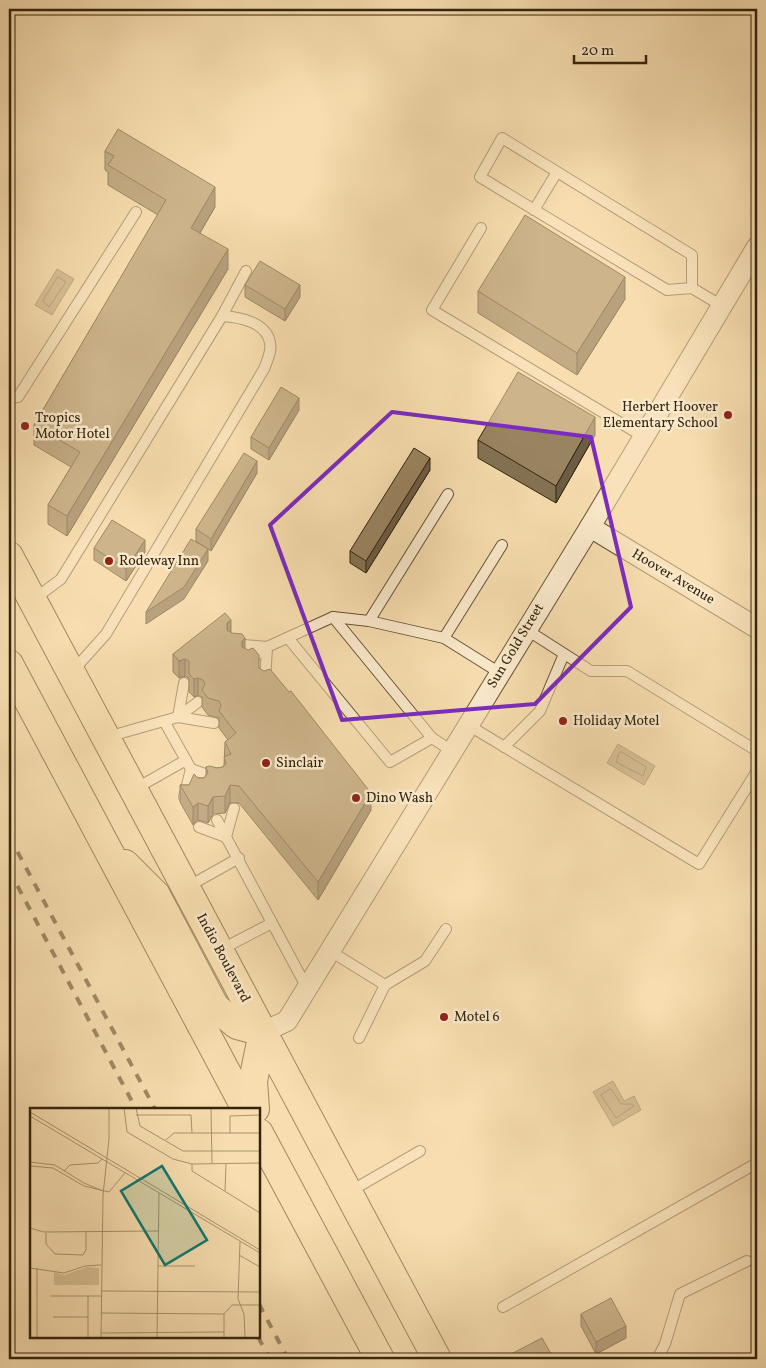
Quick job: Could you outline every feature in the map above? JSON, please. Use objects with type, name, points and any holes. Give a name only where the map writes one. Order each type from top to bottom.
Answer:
[{"type":"main road","name":"Indio Boulevard","points":[[9,556],[437,1359]]},
{"type":"main road","points":[[9,664],[245,1108]]},
{"type":"main road","points":[[104,842],[156,895],[215,1007],[237,1025],[263,1032],[253,1081],[255,1108]]},
{"type":"main road","points":[[260,1135],[380,1359]]},
{"type":"street","name":"Sun Gold Street","points":[[263,1032],[287,1021],[590,527],[757,247]]},
{"type":"street","name":"Hoover Avenue","points":[[590,527],[757,628]]},
{"type":"lane","points":[[692,288],[692,255],[502,138],[480,177],[667,290],[692,288],[722,306]]},
{"type":"lane","points":[[534,210],[557,172]]},
{"type":"lane","points":[[9,398],[18,397],[136,212]]},
{"type":"lane","points":[[480,228],[432,310],[644,437]]},
{"type":"lane","points":[[32,600],[61,579],[222,316],[246,271]]},
{"type":"lane","points":[[71,673],[106,634],[264,369],[270,354],[270,342],[261,327],[242,317],[222,316]]},
{"type":"lane","points":[[369,621],[448,494]]},
{"type":"lane","points":[[444,638],[502,545]]},
{"type":"lane","points":[[332,617],[432,738],[452,751]]},
{"type":"lane","points":[[248,661],[267,648],[332,617],[369,621],[444,638],[500,672]]},
{"type":"lane","points":[[526,630],[591,671],[627,671],[757,751]]},
{"type":"lane","points":[[288,638],[390,762],[432,738]]},
{"type":"lane","points":[[233,644],[267,648]]},
{"type":"lane","points":[[265,682],[267,648]]},
{"type":"lane","points":[[504,747],[540,711],[564,654]]},
{"type":"lane","points":[[178,717],[184,683]]},
{"type":"lane","points":[[105,737],[178,717],[198,702]]},
{"type":"lane","points":[[178,717],[214,723]]},
{"type":"lane","points":[[164,721],[198,783]]},
{"type":"lane","points":[[468,725],[699,864],[757,771]]},
{"type":"lane","points":[[188,764],[219,779]]},
{"type":"lane","points":[[134,790],[188,764]]},
{"type":"lane","points":[[184,797],[188,764]]},
{"type":"lane","points":[[226,837],[234,808]]},
{"type":"lane","points":[[217,820],[307,988]]},
{"type":"lane","points":[[199,827],[226,837]]},
{"type":"lane","points":[[186,888],[239,858]]},
{"type":"lane","points":[[219,950],[272,923]]},
{"type":"lane","points":[[359,1038],[385,985],[425,961],[446,929]]},
{"type":"lane","points":[[330,951],[385,985]]},
{"type":"lane","points":[[348,1192],[420,1151]]},
{"type":"lane","points":[[503,1307],[757,1163]]},
{"type":"lane","points":[[657,1359],[664,1344],[680,1294],[747,1261]]},
{"type":"highlighted area","points":[[392,412],[591,437],[631,607],[535,704],[342,720],[270,525]]},
{"type":"water","points":[[57,269],[74,279],[52,315],[35,305]]},
{"type":"water","points":[[618,744],[655,766],[644,785],[607,763]]},
{"type":"water","points":[[613,1081],[624,1101],[634,1096],[641,1110],[613,1126],[593,1092]]},
{"type":"building","points":[[118,129],[215,187],[191,228],[228,249],[67,516],[48,505],[80,452],[34,425],[166,200],[108,165],[114,156],[105,151]]},
{"type":"building","points":[[525,215],[625,277],[577,353],[478,291]]},
{"type":"building","points":[[260,261],[300,285],[285,309],[245,285]]},
{"type":"building","points":[[518,372],[595,417],[556,486],[478,440]]},
{"type":"building","points":[[281,387],[299,398],[269,448],[251,437]]},
{"type":"building","points":[[414,448],[430,458],[366,561],[350,551]]},
{"type":"building","points":[[244,453],[257,461],[211,539],[196,529]]},
{"type":"building","points":[[112,520],[145,540],[126,569],[94,548]]},
{"type":"building","points":[[191,539],[208,549],[184,587],[146,612]]},
{"type":"building","points":[[225,613],[231,620],[227,623],[227,630],[232,633],[242,634],[245,638],[242,641],[242,647],[248,650],[253,648],[259,655],[259,668],[264,671],[270,669],[289,692],[291,691],[371,793],[318,882],[239,786],[230,785],[225,796],[213,797],[208,806],[198,803],[193,807],[180,785],[189,785],[194,774],[198,778],[204,778],[208,773],[206,767],[223,767],[226,764],[224,757],[231,754],[225,742],[236,733],[219,711],[221,706],[219,701],[208,698],[202,690],[205,684],[203,680],[194,679],[189,674],[189,661],[185,659],[179,661],[173,654]]},
{"type":"building","points":[[611,1298],[626,1326],[596,1342],[581,1314]]},
{"type":"building","points":[[542,1338],[554,1359],[514,1359],[511,1354]]},
{"type":"railway","points":[[9,836],[154,1108]]},
{"type":"railway","points":[[9,870],[135,1108]]},
{"type":"railway","points":[[260,1306],[288,1359]]},
{"type":"railway","points":[[259,1338],[270,1359]]},
{"type":"place","name":"Herbert Hoover Elementary School","points":[[728,415]]},
{"type":"place","name":"Tropics Motor Hotel","points":[[25,426]]},
{"type":"place","name":"Rodeway Inn","points":[[109,561]]},
{"type":"place","name":"Holiday Motel","points":[[563,721]]},
{"type":"place","name":"Sinclair","points":[[266,763]]},
{"type":"place","name":"Dino Wash","points":[[356,798]]},
{"type":"place","name":"Motel 6","points":[[444,1017]]}]
